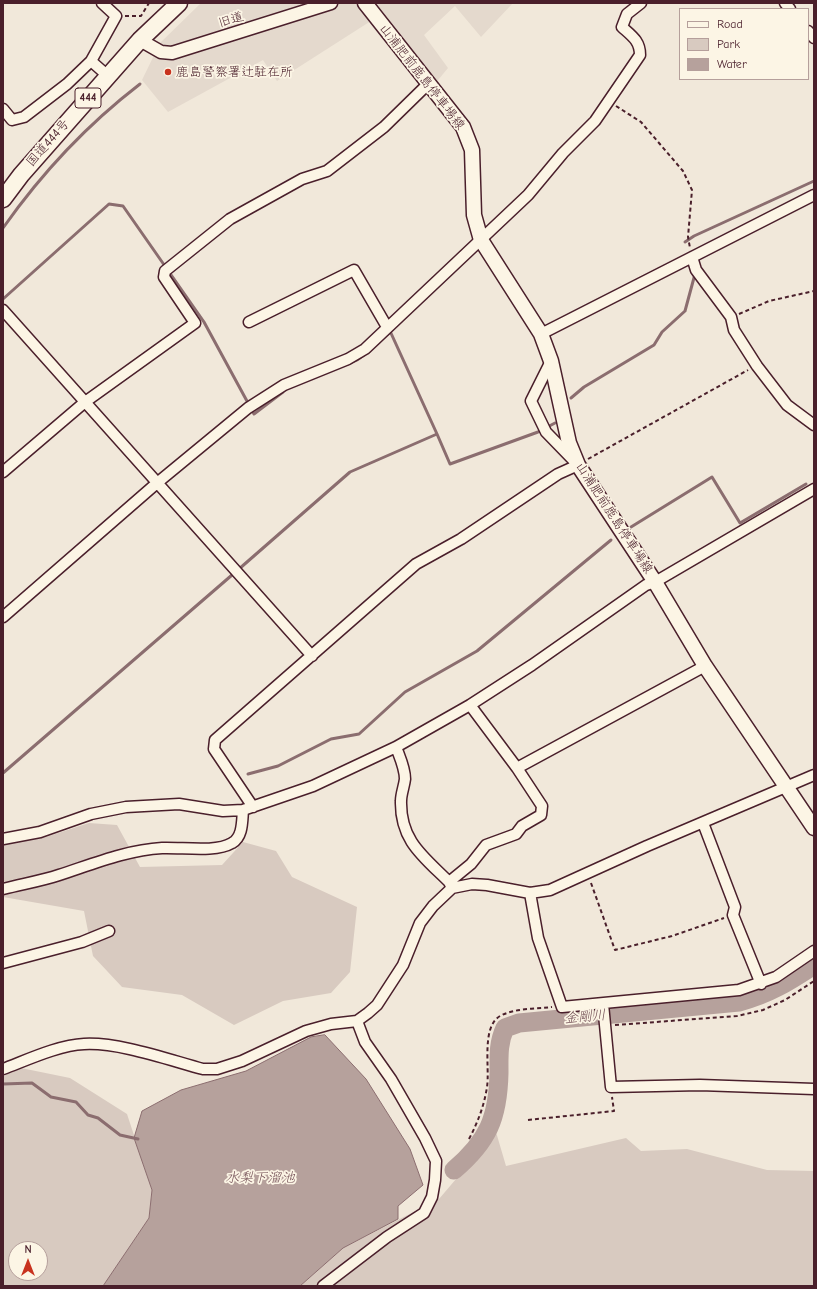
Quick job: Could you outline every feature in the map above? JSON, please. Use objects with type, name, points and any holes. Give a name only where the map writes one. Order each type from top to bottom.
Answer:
[{"type":"highway","name":"国道444号","points":[[3,199],[21,175],[140,40],[179,3]]},
{"type":"main road","name":"山浦肥前鹿島停車場線","points":[[365,3],[463,127],[472,150],[474,215],[481,240],[541,334],[551,361],[569,443],[578,465],[655,582],[705,666],[814,828]]},
{"type":"street","points":[[3,109],[12,120],[24,117],[67,84],[91,61],[116,16],[102,3]]},
{"type":"street","name":"旧道","points":[[140,40],[161,52],[172,53],[331,3]]},
{"type":"street","points":[[3,617],[157,483],[251,406],[284,385],[348,358],[365,349],[528,196],[563,153],[595,121],[640,55],[640,47],[636,39],[622,27],[627,14],[641,3]]},
{"type":"street","points":[[91,61],[108,76]]},
{"type":"street","points":[[3,472],[85,402],[195,323],[164,277],[168,269],[230,219],[302,179],[327,172],[384,127],[429,83]]},
{"type":"street","points":[[541,334],[814,195]]},
{"type":"street","points":[[692,257],[696,270],[731,317],[734,330],[756,366],[787,406],[814,425]]},
{"type":"street","points":[[249,322],[354,270],[387,327]]},
{"type":"street","points":[[3,310],[312,656]]},
{"type":"street","points":[[253,806],[214,748],[215,740],[416,564],[461,539],[558,474],[578,465],[544,429],[532,401],[551,361]]},
{"type":"street","points":[[3,838],[40,832],[91,814],[126,807],[179,804],[223,811],[243,810],[312,786],[396,747],[470,705],[532,665],[646,586],[814,489]]},
{"type":"street","points":[[517,768],[705,666]]},
{"type":"street","points":[[3,1069],[66,1047],[85,1044],[124,1048],[204,1069],[217,1069],[242,1061],[306,1031],[330,1024],[357,1020],[368,1014],[377,1005],[403,965],[420,923],[451,885],[471,864],[486,845],[516,834],[522,826],[541,815],[542,806],[517,768],[470,705]]},
{"type":"street","points":[[396,747],[404,769],[405,780],[401,801],[404,827],[414,848],[451,885],[487,885],[530,893],[550,890],[647,846],[814,776]]},
{"type":"street","points":[[3,889],[57,876],[116,856],[161,848],[217,848],[231,844],[237,839],[240,833],[243,810]]},
{"type":"street","points":[[704,823],[735,906],[733,915],[761,984]]},
{"type":"street","points":[[530,893],[538,938],[562,1006],[603,1004],[738,990],[761,984],[776,977],[814,951]]},
{"type":"street","points":[[3,962],[82,942],[109,930]]},
{"type":"street","points":[[603,1004],[611,1087],[700,1086],[814,1089]]},
{"type":"street","points":[[323,1286],[386,1237],[424,1213],[432,1197],[435,1180],[436,1161],[425,1138],[391,1079],[365,1042],[357,1020]]},
{"type":"path","points":[[116,16],[141,16],[149,3]]},
{"type":"path","points":[[608,101],[641,122],[683,171],[692,190],[688,243]]},
{"type":"path","points":[[731,317],[769,301],[814,291]]},
{"type":"path","points":[[578,465],[756,366]]},
{"type":"path","points":[[588,874],[615,950],[672,936],[733,915]]},
{"type":"path","points":[[606,1026],[737,1016],[763,1010],[785,1000],[814,981]]},
{"type":"path","points":[[469,1139],[481,1116],[487,1085],[488,1040],[492,1025],[499,1017],[514,1010],[562,1006]]},
{"type":"path","points":[[528,1120],[614,1111],[611,1087]]},
{"type":"shaded area","points":[[201,3],[513,3],[481,37],[455,6],[424,35],[448,68],[429,91],[374,19],[277,81],[263,60],[168,112],[142,80],[160,43]]},
{"type":"green space","points":[[89,823],[117,825],[140,867],[222,865],[243,842],[276,851],[292,877],[357,907],[350,972],[331,993],[283,1001],[234,1025],[182,995],[122,987],[93,956],[84,911],[3,897],[3,845],[46,837]]},
{"type":"green space","points":[[21,1068],[70,1078],[127,1114],[152,1190],[149,1218],[103,1286],[3,1286],[3,1076]]},
{"type":"green space","points":[[496,1132],[506,1166],[626,1138],[641,1151],[687,1149],[767,1170],[814,1171],[814,1286],[300,1286],[343,1248],[439,1199]]},
{"type":"water","name":"水梨下溜池","points":[[325,1035],[366,1079],[410,1149],[423,1185],[398,1206],[398,1219],[343,1248],[300,1286],[103,1286],[149,1218],[152,1190],[134,1138],[142,1111],[181,1090],[246,1071],[311,1037]]},
{"type":"waterway","points":[[3,228],[33,188],[66,151],[102,116],[140,84]]},
{"type":"waterway","points":[[685,242],[694,236],[814,181]]},
{"type":"waterway","points":[[3,299],[109,204],[123,206],[204,322],[254,414],[283,392]]},
{"type":"waterway","points":[[571,398],[584,387],[654,345],[662,332],[685,311],[695,274]]},
{"type":"waterway","points":[[388,334],[390,331],[437,434]]},
{"type":"waterway","points":[[348,364],[364,355]]},
{"type":"waterway","points":[[239,569],[350,472],[437,434],[450,464],[538,432],[555,423]]},
{"type":"waterway","points":[[631,527],[712,477],[740,523],[806,484]]},
{"type":"waterway","points":[[248,774],[278,766],[331,739],[359,734],[405,692],[477,651],[611,540]]},
{"type":"waterway","points":[[3,773],[232,575]]},
{"type":"waterway","name":"金剛川","points":[[454,1170],[475,1149],[489,1128],[496,1103],[500,1045],[505,1028],[519,1023],[739,1002],[778,987],[814,965]]},
{"type":"waterway","points":[[3,1084],[32,1083],[51,1097],[76,1102],[88,1115],[98,1118],[120,1135],[138,1139]]},
{"type":"place","name":"鹿島警察署辻駐在所","points":[[168,72]]}]
